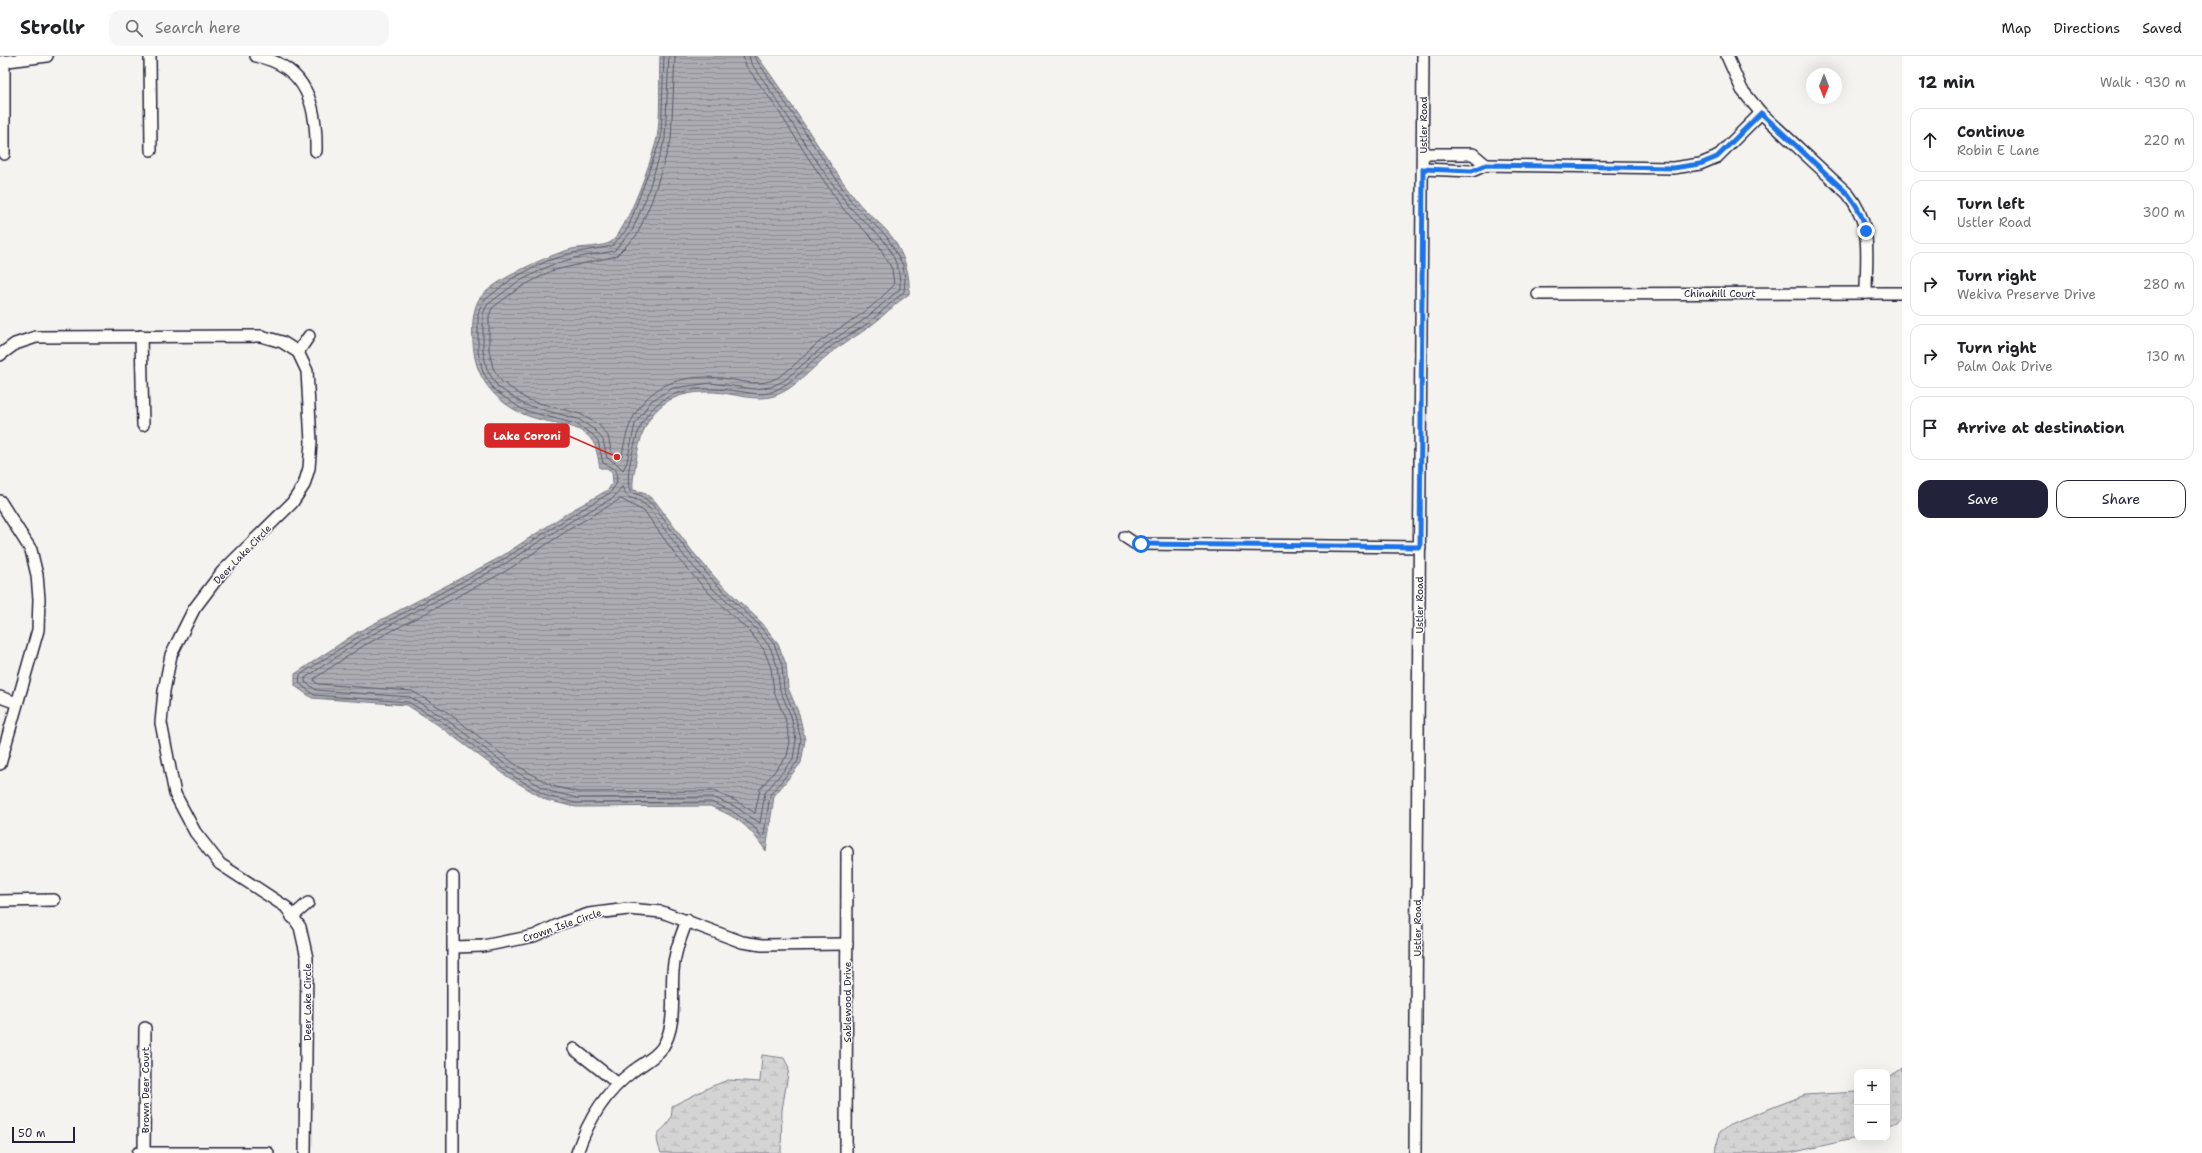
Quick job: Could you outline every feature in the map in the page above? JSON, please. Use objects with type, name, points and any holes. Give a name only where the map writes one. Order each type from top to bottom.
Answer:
[{"type":"street","points":[[4,154],[2,61],[47,56]]},
{"type":"street","points":[[150,56],[151,150]]},
{"type":"street","points":[[256,56],[269,58],[287,68],[301,82],[309,96],[314,112],[316,151]]},
{"type":"street","name":"Ustler Road","points":[[1415,1153],[1423,56]]},
{"type":"street","points":[[1727,56],[1742,90],[1761,113],[1848,194],[1857,205],[1863,218],[1866,231],[1866,293]]},
{"type":"street","points":[[1423,169],[1472,171],[1486,165],[1673,168],[1700,164],[1717,157],[1761,113]]},
{"type":"street","points":[[1423,154],[1473,154],[1486,165]]},
{"type":"street","points":[[1455,170],[1456,154]]},
{"type":"street","name":"Chinahill Court","points":[[1538,294],[1902,293]]},
{"type":"street","points":[[141,336],[143,425]]},
{"type":"street","points":[[0,353],[15,344],[36,337],[141,336],[261,336],[282,342],[298,352],[309,336]]},
{"type":"street","name":"Deer Lake Circle","points":[[298,352],[307,371],[310,434],[309,468],[304,485],[292,504],[222,572],[194,610],[171,655],[164,691],[161,723],[175,794],[195,832],[220,864],[286,907],[300,927],[307,958],[305,1153]]},
{"type":"street","points":[[0,501],[31,550],[37,575],[39,599],[38,630],[0,764]]},
{"type":"street","points":[[1125,537],[1134,543],[1141,544],[1420,547]]},
{"type":"street","points":[[0,697],[17,703]]},
{"type":"street","name":"Sablewood Drive","points":[[846,1153],[847,852]]},
{"type":"street","points":[[453,877],[453,1153]]},
{"type":"street","points":[[0,901],[54,900]]},
{"type":"street","points":[[292,917],[308,903]]},
{"type":"street","name":"Crown Isle Circle","points":[[454,947],[483,946],[534,936],[562,923],[610,910],[645,909],[687,920],[742,942],[762,945],[847,944]]},
{"type":"street","points":[[577,1153],[587,1126],[600,1104],[617,1083],[662,1049],[668,1036],[671,1021],[673,970],[677,947],[687,920]]},
{"type":"street","name":"Brown Deer Court","points":[[141,1152],[145,1028]]},
{"type":"street","points":[[574,1049],[617,1083]]},
{"type":"street","points":[[141,1152],[268,1153]]},
{"type":"green space","points":[[762,1055],[784,1058],[789,1068],[782,1110],[781,1153],[661,1153],[657,1139],[659,1132],[671,1118],[672,1106],[710,1087],[728,1080],[760,1082]]},
{"type":"green space","points":[[1902,1067],[1902,1116],[1897,1122],[1890,1125],[1890,1105],[1890,1077]]},
{"type":"green space","points":[[1854,1092],[1854,1139],[1790,1153],[1716,1153],[1719,1133],[1732,1123],[1805,1095]]},
{"type":"water","points":[[660,56],[757,56],[856,200],[893,238],[903,257],[908,275],[909,294],[869,327],[829,354],[803,378],[782,393],[767,398],[752,398],[714,392],[697,392],[682,395],[669,400],[659,408],[644,430],[639,444],[633,479],[633,490],[643,492],[655,501],[692,551],[719,582],[761,622],[777,642],[786,664],[788,688],[799,714],[805,740],[801,763],[774,796],[766,851],[748,828],[742,823],[728,814],[710,806],[576,807],[546,800],[508,777],[438,725],[407,705],[312,698],[295,686],[295,674],[356,633],[499,558],[569,512],[608,490],[613,482],[612,472],[607,468],[600,468],[595,445],[586,434],[573,427],[538,419],[515,410],[496,395],[488,386],[481,376],[474,352],[473,319],[478,301],[494,286],[507,278],[521,270],[562,252],[572,249],[608,244],[617,235],[624,224],[638,194],[657,138]]},
{"type":"place","name":"Lake Coroni","points":[[617,457]]},
{"type":"route","points":[[1141,544],[1420,547],[1423,169],[1472,171],[1486,165],[1673,168],[1700,164],[1717,157],[1732,144],[1761,113],[1848,194],[1857,205],[1863,218],[1866,231]]}]
